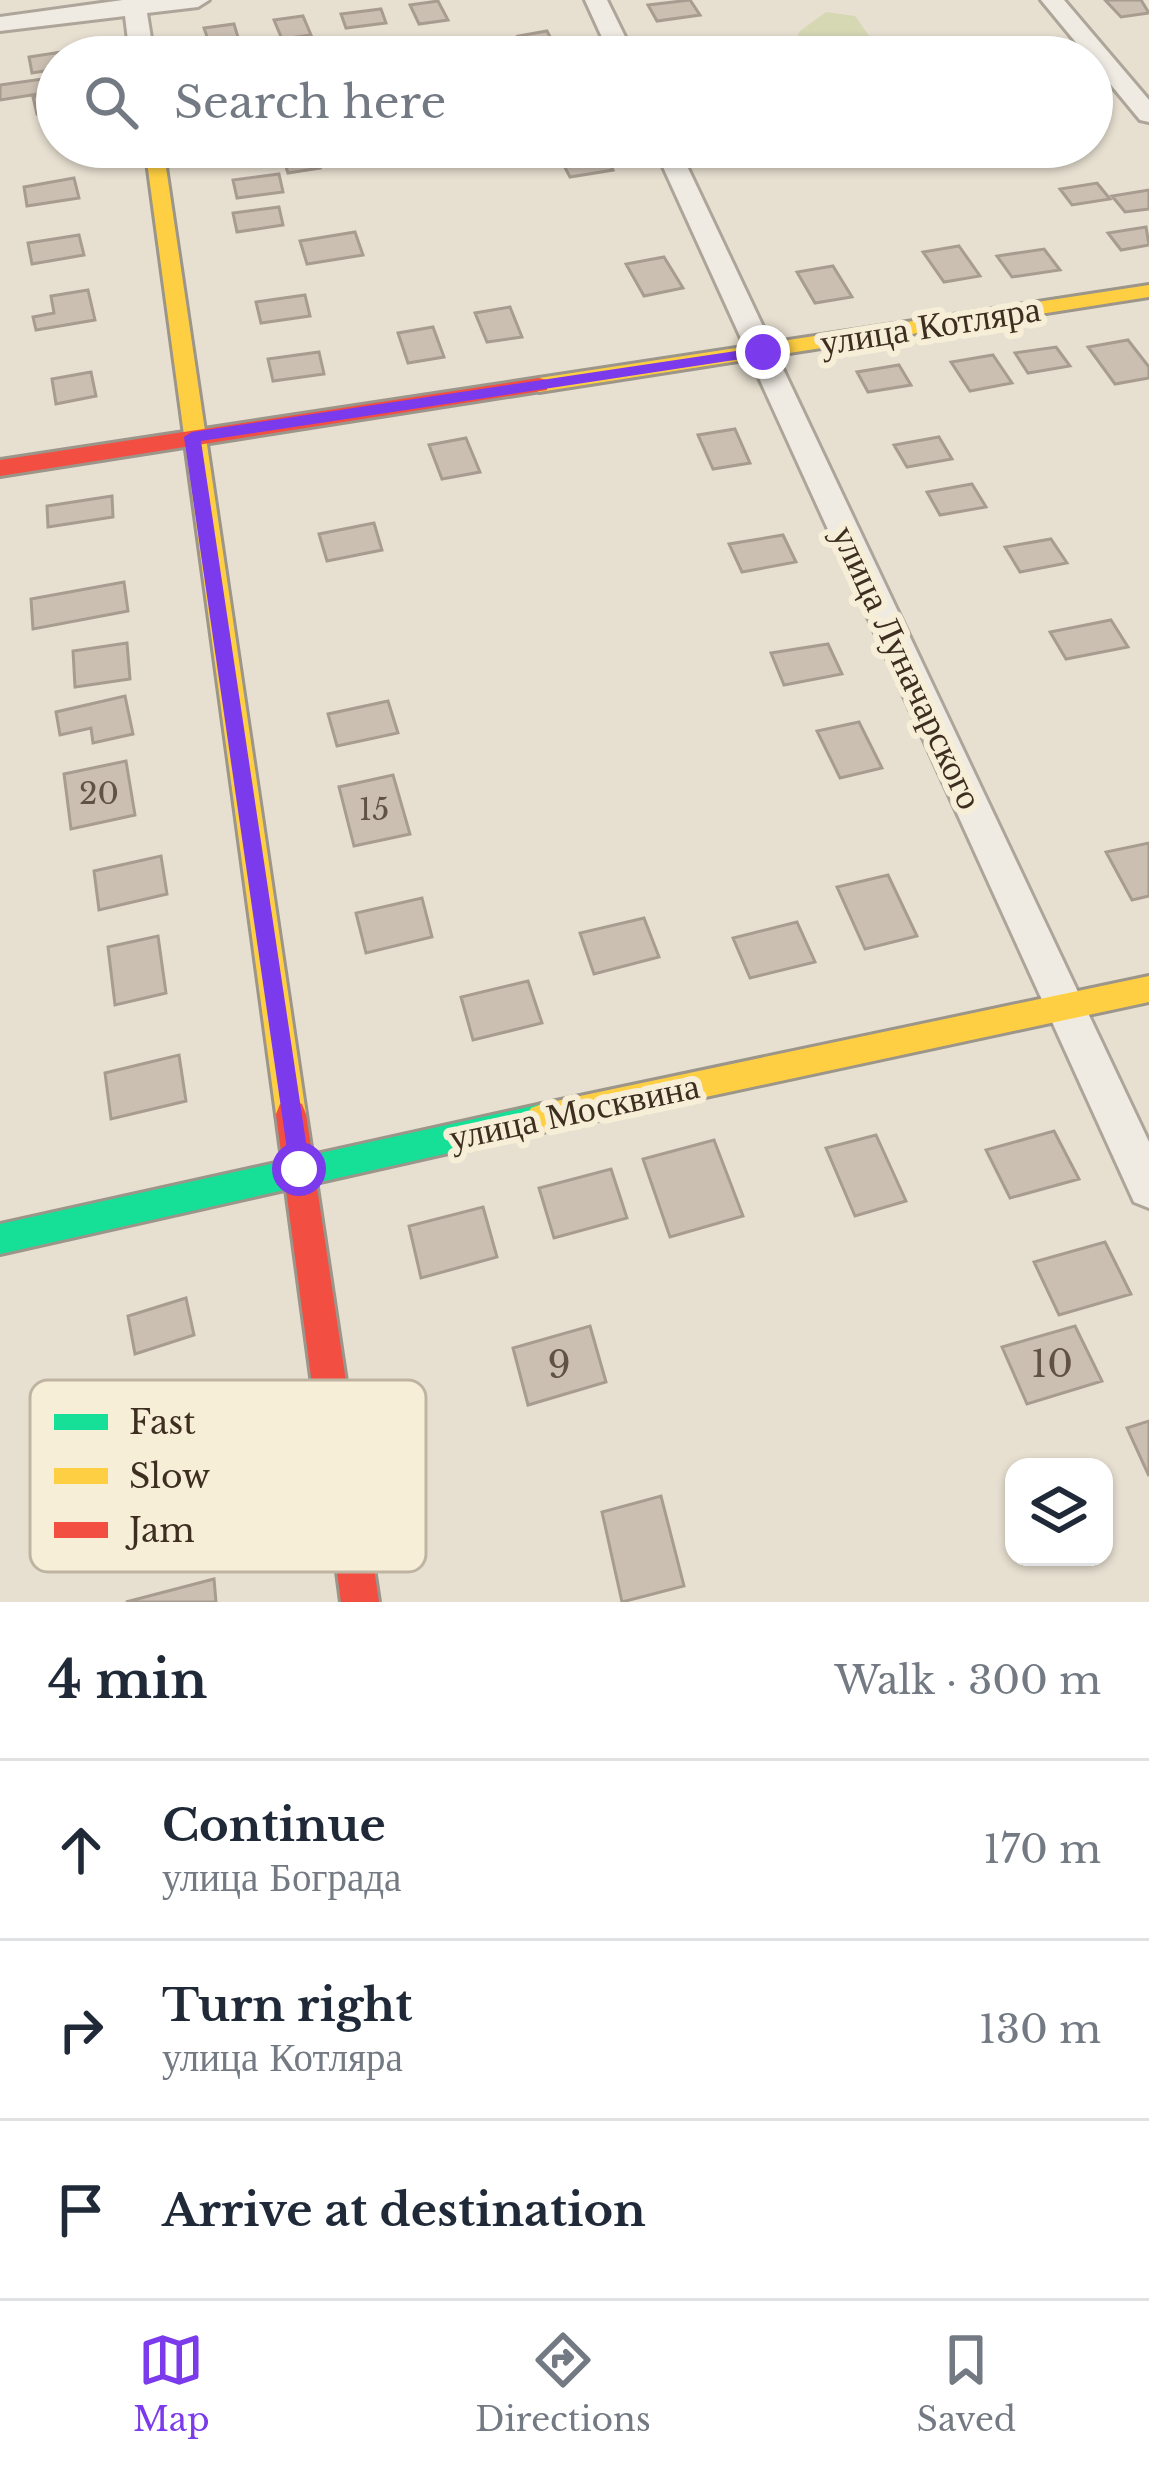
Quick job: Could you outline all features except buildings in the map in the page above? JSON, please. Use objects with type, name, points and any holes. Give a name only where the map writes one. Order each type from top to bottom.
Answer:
[{"type":"street","points":[[0,25],[135,4],[198,0]]},
{"type":"street","points":[[596,0],[613,36]]},
{"type":"street","points":[[1052,0],[1082,36]]},
{"type":"street","points":[[135,4],[139,36]]},
{"type":"street","points":[[1113,72],[1149,115]]},
{"type":"street","points":[[157,168],[329,1380]]},
{"type":"street","name":"улица Луначарского","points":[[676,168],[1149,1188]]},
{"type":"street","name":"улица Котляра","points":[[0,468],[1149,290]]},
{"type":"street","name":"улица Москвина","points":[[0,1239],[299,1169],[1149,989]]},
{"type":"street","points":[[356,1572],[360,1602]]},
{"type":"green space","points":[[826,12],[855,16],[869,36],[797,36]]},
{"type":"traffic: fast","points":[[0,1239],[542,1118]]},
{"type":"traffic: slow","points":[[157,168],[291,1114]]},
{"type":"traffic: slow","points":[[539,385],[1149,291]]},
{"type":"traffic: slow","points":[[542,1118],[1149,989]]},
{"type":"traffic: jam","points":[[0,468],[539,385]]},
{"type":"traffic: jam","points":[[291,1114],[329,1380]]},
{"type":"traffic: jam","points":[[356,1572],[360,1602]]},
{"type":"route","points":[[299,1169],[192,437],[763,352]]}]
